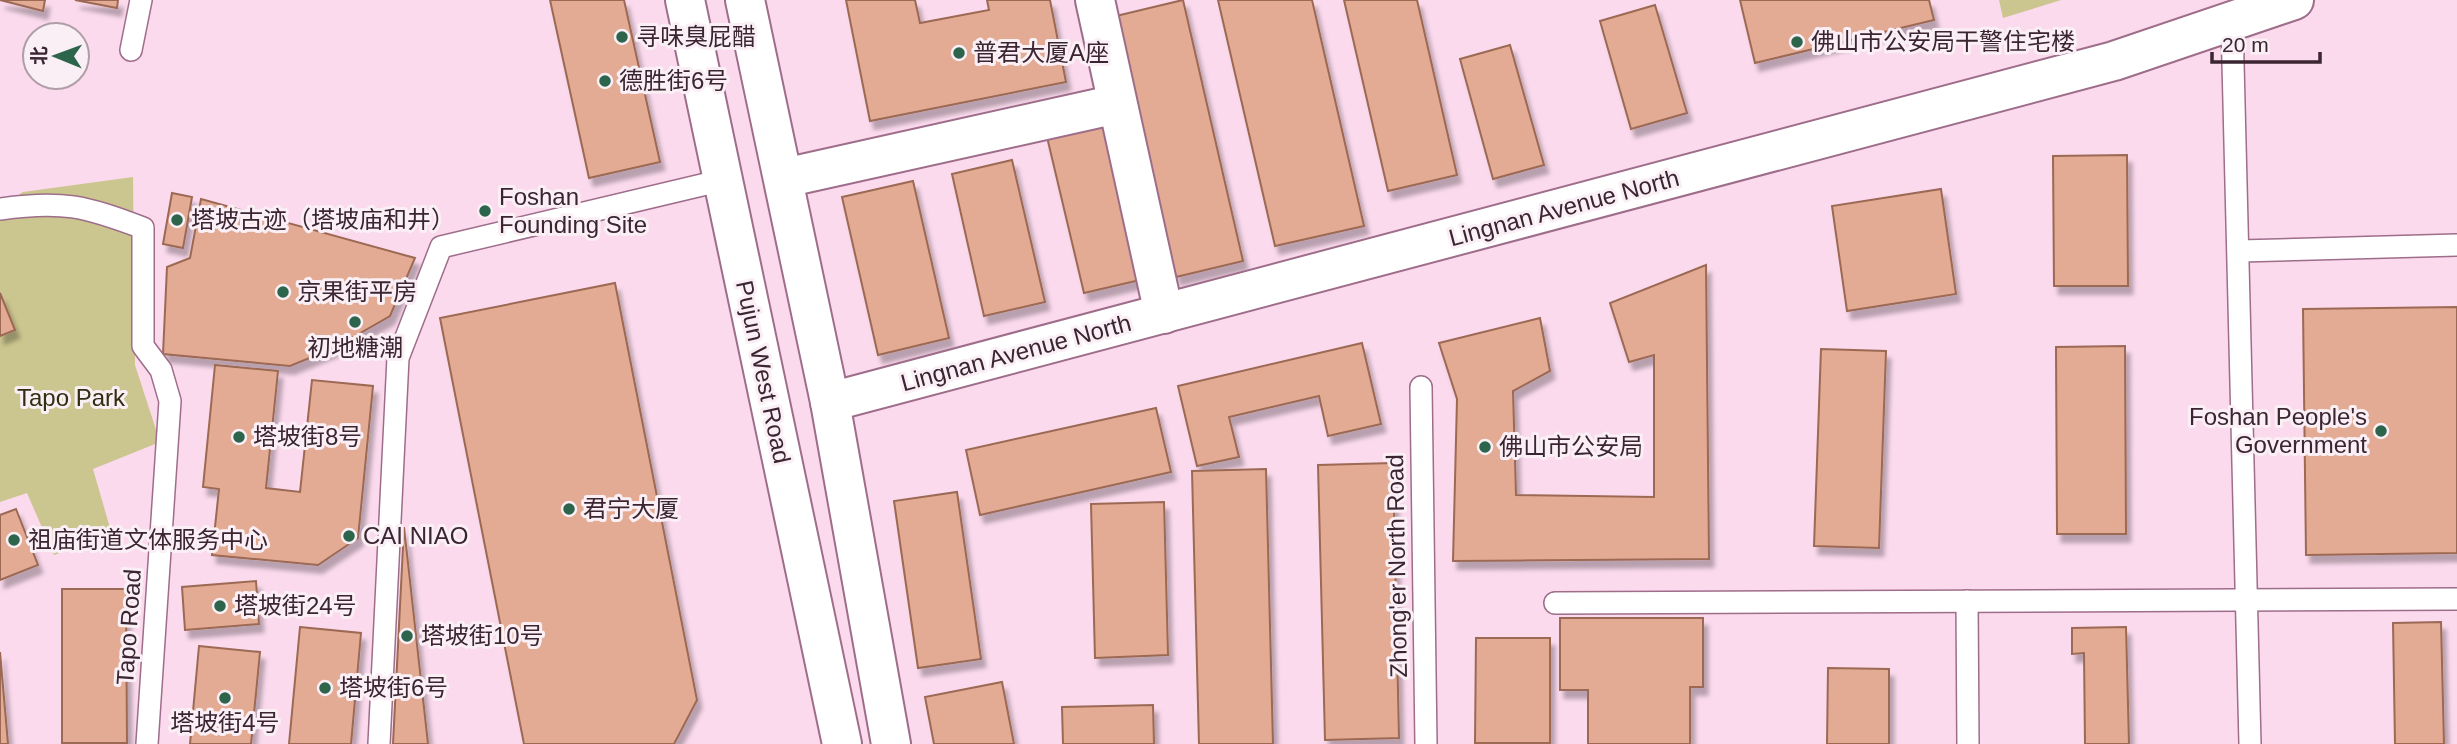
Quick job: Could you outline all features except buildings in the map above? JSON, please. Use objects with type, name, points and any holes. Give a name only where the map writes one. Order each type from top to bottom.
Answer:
[{"type":"main road","name":"Pujun West Road","points":[[685,0],[842,744]]},
{"type":"main road","points":[[745,0],[830,402],[891,744]]},
{"type":"main road","points":[[1095,0],[1164,314]]},
{"type":"main road","name":"Lingnan Avenue North","points":[[830,402],[2114,61],[2294,0]]},
{"type":"main road","points":[[784,178],[1117,104]]},
{"type":"lane","points":[[131,50],[141,0]]},
{"type":"lane","points":[[2232,23],[2240,251],[2250,744]]},
{"type":"lane","points":[[379,744],[398,358],[441,247],[723,180]]},
{"type":"lane","name":"Tapo Road","points":[[0,209],[41,203],[90,208],[143,228],[143,346],[161,370],[170,401],[147,744]]},
{"type":"lane","points":[[2240,251],[2457,244]]},
{"type":"lane","name":"Zhong'er North Road","points":[[1421,387],[1426,744]]},
{"type":"lane","points":[[1555,604],[2457,599]]},
{"type":"lane","points":[[1966,601],[1968,744]]},
{"type":"green space","points":[[1999,0],[2061,0],[2003,18]]},
{"type":"green space","name":"Tapo Park","points":[[133,177],[135,365],[160,442],[93,469],[112,535],[54,555],[27,493],[0,502],[0,207],[23,192]]},
{"type":"place","name":"寻味臭屁醋","points":[[622,37]]},
{"type":"place","name":"佛山市公安局干警住宅楼","points":[[1797,42]]},
{"type":"place","name":"普君大厦A座","points":[[959,53]]},
{"type":"place","name":"德胜街6号","points":[[605,81]]},
{"type":"place","name":"Foshan Founding Site","points":[[485,211]]},
{"type":"place","name":"塔坡古迹（塔坡庙和井）","points":[[177,220]]},
{"type":"place","name":"京果街平房","points":[[283,292]]},
{"type":"place","name":"初地糖潮","points":[[355,322]]},
{"type":"place","name":"Foshan People's Government","points":[[2381,431]]},
{"type":"place","name":"塔坡街8号","points":[[239,437]]},
{"type":"place","name":"佛山市公安局","points":[[1485,447]]},
{"type":"place","name":"君宁大厦","points":[[569,509]]},
{"type":"place","name":"CAI NIAO","points":[[349,536]]},
{"type":"place","name":"祖庙街道文体服务中心","points":[[14,540]]},
{"type":"place","name":"塔坡街24号","points":[[220,606]]},
{"type":"place","name":"塔坡街10号","points":[[407,636]]},
{"type":"place","name":"塔坡街6号","points":[[325,688]]},
{"type":"place","name":"塔坡街4号","points":[[225,698]]}]
